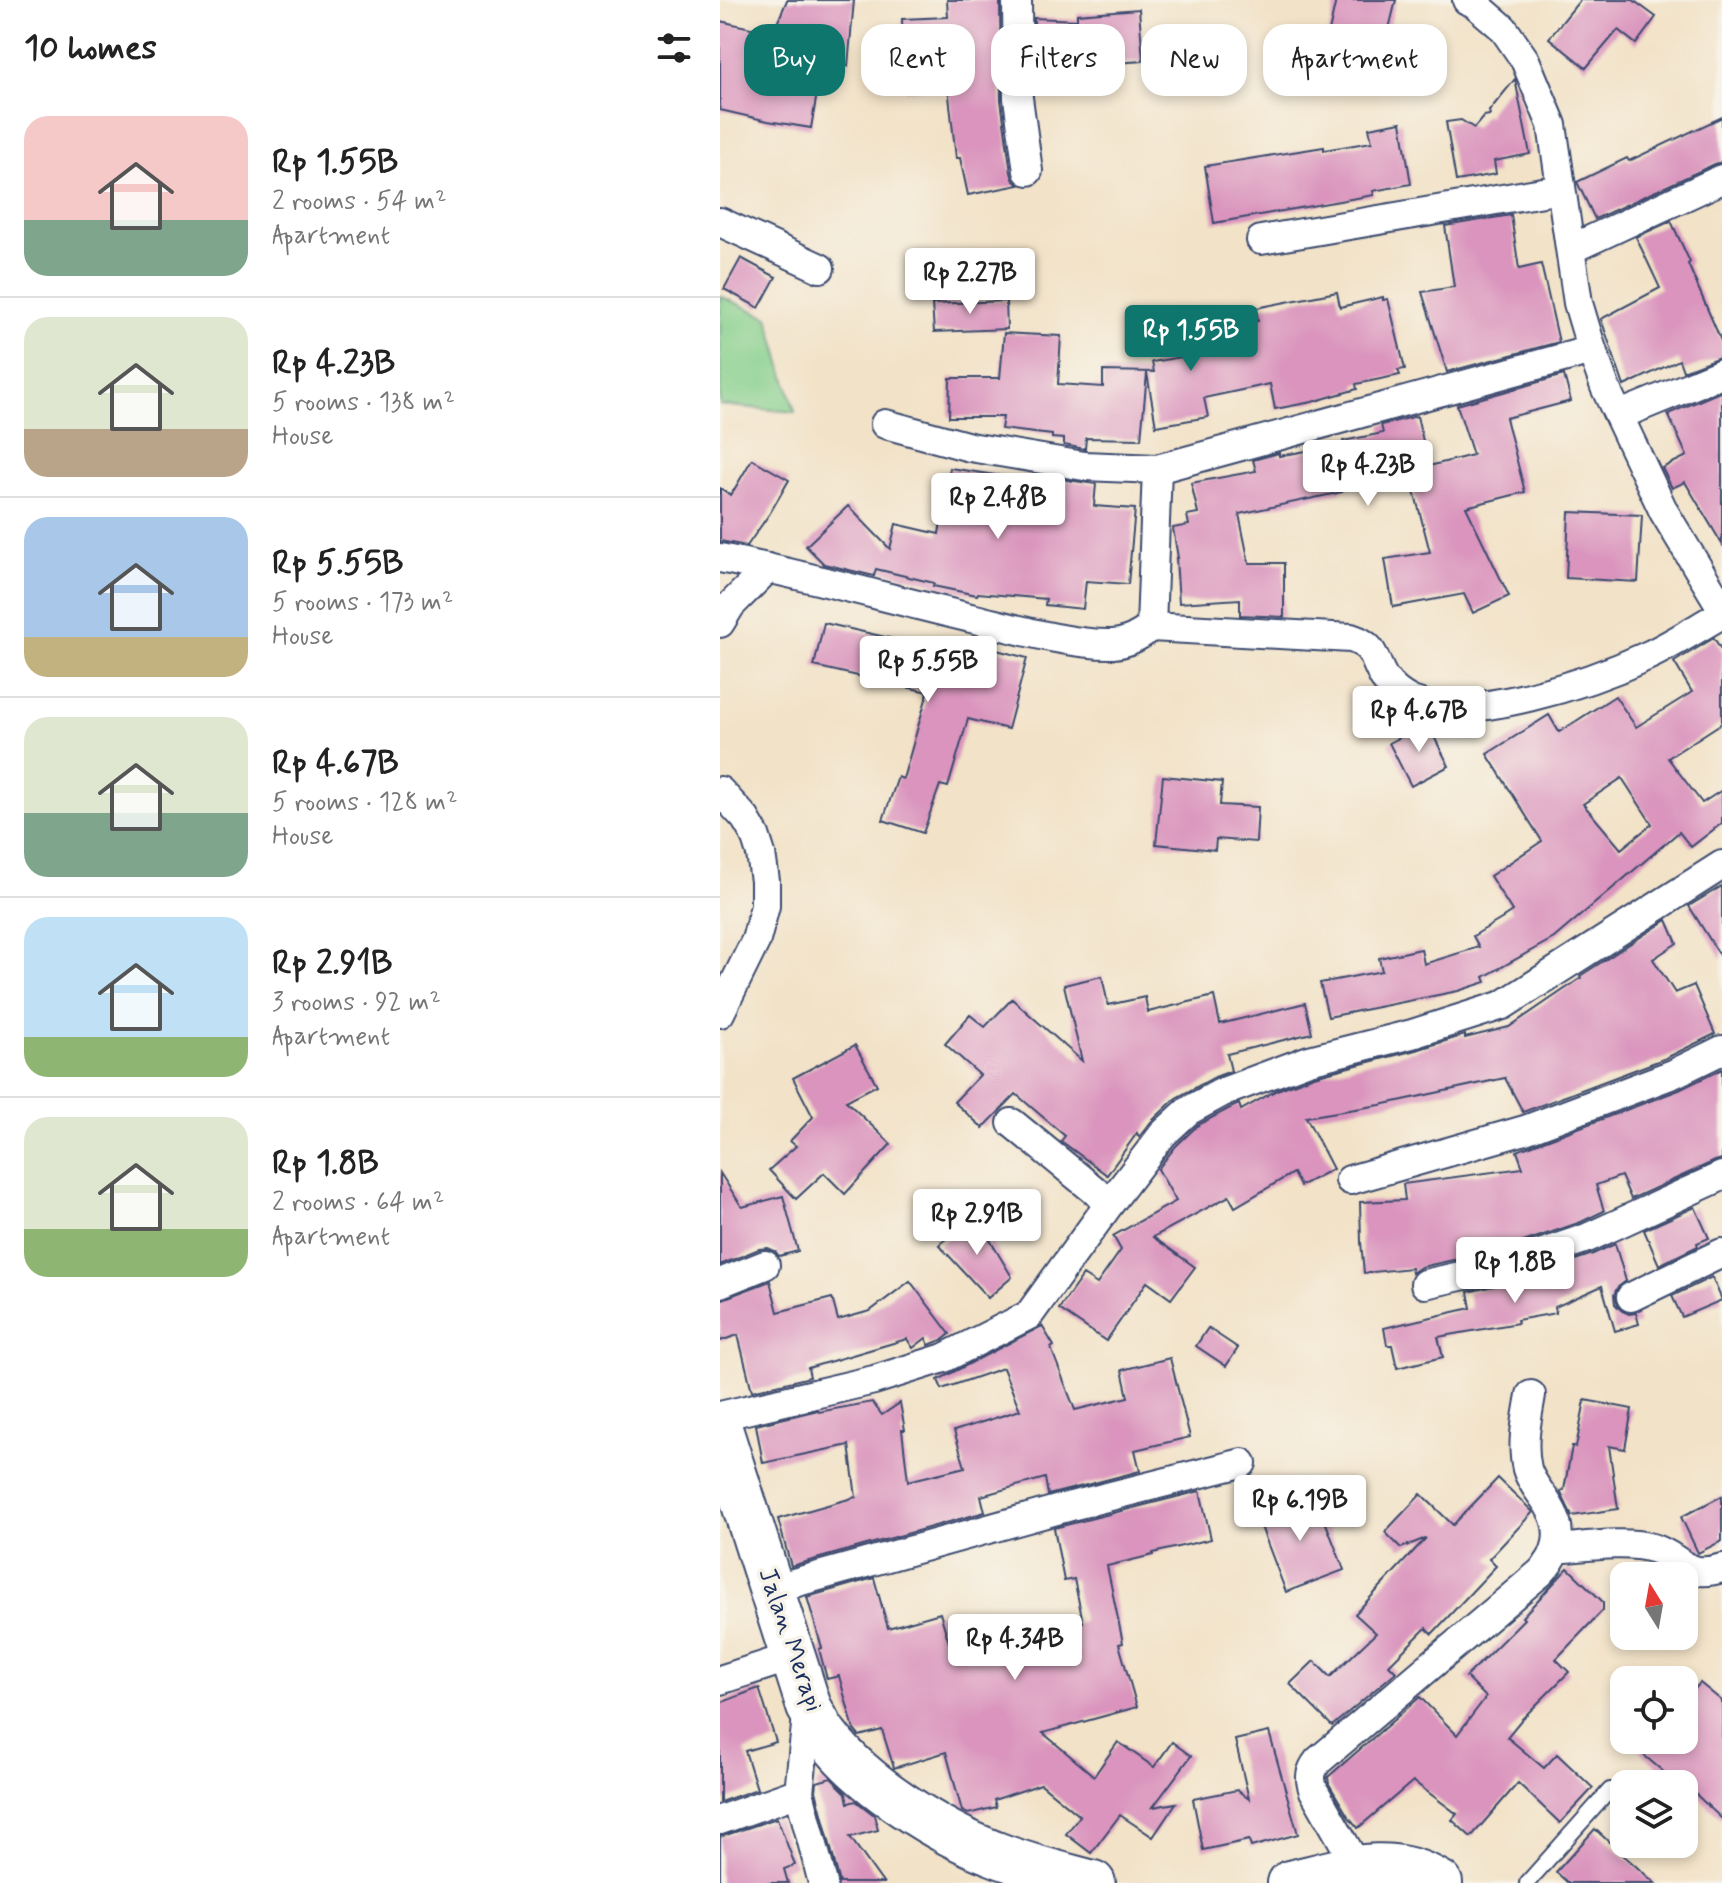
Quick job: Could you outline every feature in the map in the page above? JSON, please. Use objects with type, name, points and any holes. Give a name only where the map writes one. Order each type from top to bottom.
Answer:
[{"type":"main road","name":"Jalan Merapi","points":[[720,1429],[791,1657],[809,1707],[828,1739],[856,1769],[896,1800],[943,1829],[992,1853],[1093,1883]]},
{"type":"main road","points":[[1290,1883],[1357,1866],[1395,1866],[1440,1883]]},
{"type":"street","points":[[1017,0],[1018,98],[1028,171]]},
{"type":"street","points":[[1467,0],[1503,28],[1525,60],[1552,125],[1578,303],[1605,387],[1664,512],[1722,608]]},
{"type":"street","points":[[1571,249],[1722,179]]},
{"type":"street","points":[[1261,240],[1561,189]]},
{"type":"street","points":[[720,222],[820,268]]},
{"type":"street","points":[[885,424],[970,447],[1084,466],[1157,469],[1592,350]]},
{"type":"street","points":[[1620,415],[1722,373]]},
{"type":"street","points":[[1151,627],[1157,469]]},
{"type":"street","points":[[720,558],[1078,641],[1114,644],[1136,638],[1151,627],[1351,638],[1371,649],[1384,678],[1397,693],[1430,706],[1482,706],[1591,678],[1649,655],[1722,614]]},
{"type":"street","points":[[720,623],[731,605],[768,568]]},
{"type":"street","points":[[720,791],[745,818],[755,835],[765,881],[765,906],[756,940],[720,1013]]},
{"type":"street","points":[[720,1416],[874,1380],[944,1358],[1029,1315],[1163,1134],[1188,1111],[1223,1092],[1309,1060],[1412,1034],[1503,1005],[1722,865]]},
{"type":"street","points":[[1350,1180],[1525,1130],[1673,1074],[1722,1050]]},
{"type":"street","points":[[1012,1123],[1110,1203]]},
{"type":"street","points":[[1425,1284],[1505,1266],[1587,1238],[1722,1176]]},
{"type":"street","points":[[1631,1297],[1722,1253]]},
{"type":"street","points":[[720,1283],[765,1265]]},
{"type":"street","points":[[1357,1866],[1314,1791],[1311,1770],[1540,1573],[1551,1562],[1556,1549],[1558,1533],[1555,1520],[1531,1480],[1525,1455],[1524,1439],[1531,1395]]},
{"type":"street","points":[[772,1589],[1071,1506],[1242,1463]]},
{"type":"street","points":[[1556,1549],[1638,1546],[1668,1555],[1688,1569],[1712,1571],[1722,1568]]},
{"type":"street","points":[[720,1680],[791,1657]]},
{"type":"street","points":[[809,1707],[799,1792],[823,1883]]},
{"type":"street","points":[[720,1820],[799,1792]]},
{"type":"lane","points":[[1527,1883],[1610,1790]]},
{"type":"green space","points":[[720,296],[768,317],[795,412],[720,405]]},
{"type":"building","points":[[787,0],[854,0],[848,66],[845,66],[845,24],[777,24]]},
{"type":"building","points":[[947,0],[1000,0],[1000,24],[991,24],[991,96],[1001,96],[1011,173],[1019,185],[968,195],[960,158],[956,158],[949,96],[975,96],[975,24],[902,24],[902,19],[948,17]]},
{"type":"building","points":[[1336,0],[1396,0],[1390,24],[1331,24]]},
{"type":"building","points":[[1580,0],[1633,0],[1656,17],[1636,44],[1618,30],[1586,68],[1549,38]]},
{"type":"building","points":[[1139,9],[1141,61],[1125,62],[1125,24],[1034,24],[1034,18],[1077,20],[1077,14]]},
{"type":"building","points":[[720,21],[744,26],[744,96],[816,96],[811,128],[720,110]]},
{"type":"building","points":[[1515,79],[1530,154],[1494,161],[1496,174],[1456,181],[1446,122],[1461,120],[1474,128],[1484,116],[1490,115],[1489,111]]},
{"type":"building","points":[[1722,117],[1722,162],[1595,219],[1577,182]]},
{"type":"building","points":[[1401,122],[1411,184],[1373,191],[1374,195],[1214,223],[1205,166],[1372,142],[1369,128]]},
{"type":"building","points":[[1511,215],[1519,269],[1541,264],[1559,342],[1447,372],[1422,292],[1454,287],[1445,226]]},
{"type":"building","points":[[1671,221],[1722,343],[1722,356],[1683,371],[1679,360],[1624,386],[1601,319],[1660,288],[1636,237]]},
{"type":"building","points":[[741,258],[776,277],[759,308],[724,289]]},
{"type":"building","points":[[1337,292],[1340,307],[1383,297],[1383,300],[1388,299],[1405,369],[1398,370],[1400,375],[1356,384],[1357,389],[1312,402],[1275,409],[1270,384],[1204,398],[1208,417],[1156,426],[1147,373],[1141,439],[1086,438],[1085,449],[1064,445],[1064,439],[1052,438],[1052,435],[1001,429],[1003,417],[949,417],[950,378],[1000,378],[1004,333],[1061,336],[1058,384],[1103,387],[1103,371],[1154,372],[1152,362],[1222,350],[1218,329],[1258,321],[1256,308]]},
{"type":"building","points":[[1006,301],[1007,329],[934,332],[932,304]]},
{"type":"building","points":[[1564,375],[1571,401],[1506,418],[1525,492],[1466,507],[1509,596],[1473,613],[1464,594],[1393,607],[1385,559],[1430,552],[1410,475],[1239,514],[1249,563],[1284,563],[1284,617],[1240,615],[1240,599],[1179,603],[1178,558],[1173,528],[1189,525],[1187,515],[1198,513],[1191,483],[1256,471],[1253,460],[1344,444],[1343,441],[1383,433],[1381,425],[1417,416],[1429,466],[1473,455],[1457,405]]},
{"type":"building","points":[[1722,391],[1722,544],[1685,482],[1672,488],[1662,468],[1687,456],[1668,414]]},
{"type":"building","points":[[752,459],[789,480],[747,546],[720,541],[720,488],[731,495]]},
{"type":"building","points":[[950,468],[1059,485],[1060,479],[1096,484],[1094,506],[1135,509],[1128,584],[1086,581],[1083,609],[1045,605],[1046,599],[977,595],[876,569],[874,576],[824,564],[806,546],[848,506],[890,549],[896,524],[939,534]]},
{"type":"building","points":[[1569,512],[1642,515],[1638,582],[1566,578]]},
{"type":"building","points":[[824,623],[986,660],[989,648],[1027,658],[1008,729],[968,719],[948,787],[940,785],[923,833],[883,820],[898,777],[903,779],[928,692],[814,666]]},
{"type":"building","points":[[1714,638],[1722,651],[1722,723],[1668,758],[1702,803],[1722,790],[1722,823],[1691,847],[1679,832],[1554,938],[1484,977],[1486,982],[1458,991],[1328,1017],[1320,983],[1382,971],[1379,958],[1421,949],[1424,964],[1479,947],[1473,936],[1512,911],[1490,876],[1542,841],[1487,754],[1549,715],[1559,732],[1615,696],[1636,727],[1692,692],[1674,662]],"holes":[[[1622,778],[1652,824],[1621,849],[1583,804]]]},
{"type":"building","points":[[1427,723],[1449,766],[1411,786],[1389,743]]},
{"type":"building","points":[[1163,776],[1222,782],[1220,805],[1258,807],[1256,842],[1216,839],[1215,850],[1156,844]]},
{"type":"building","points":[[1722,886],[1722,959],[1689,906]]},
{"type":"building","points":[[1667,920],[1677,943],[1653,959],[1675,993],[1694,985],[1715,1034],[1666,1058],[1523,1112],[1505,1078],[1380,1105],[1306,1117],[1333,1169],[1300,1186],[1293,1173],[1235,1207],[1229,1196],[1153,1237],[1195,1267],[1171,1299],[1147,1282],[1106,1341],[1059,1309],[1083,1275],[1097,1284],[1121,1250],[1113,1236],[1176,1201],[1158,1169],[1198,1125],[1239,1104],[1241,1110],[1277,1090],[1314,1076],[1465,1035],[1465,1038],[1509,1027],[1580,976]]},
{"type":"building","points":[[1102,976],[1108,1005],[1145,997],[1148,1012],[1214,996],[1220,1024],[1305,1003],[1312,1033],[1227,1054],[1231,1071],[1176,1098],[1139,1137],[1137,1133],[1107,1175],[1061,1141],[1065,1136],[1016,1094],[983,1128],[954,1102],[980,1075],[945,1044],[970,1015],[985,1027],[1012,999],[1082,1061],[1064,985]]},
{"type":"building","points":[[855,1045],[877,1085],[846,1101],[891,1144],[845,1194],[824,1173],[796,1199],[769,1170],[796,1146],[790,1141],[813,1117],[793,1078]]},
{"type":"building","points":[[1722,1069],[1722,1159],[1631,1199],[1621,1176],[1596,1185],[1604,1211],[1500,1250],[1421,1267],[1412,1273],[1411,1268],[1364,1273],[1360,1202],[1405,1200],[1403,1184],[1523,1168],[1517,1151],[1679,1090]]},
{"type":"building","points":[[720,1173],[742,1207],[783,1196],[798,1251],[779,1256],[768,1248],[759,1249],[720,1265]]},
{"type":"building","points":[[1695,1207],[1709,1238],[1659,1265],[1644,1230]]},
{"type":"building","points":[[970,1217],[987,1235],[1012,1277],[988,1298],[939,1245]]},
{"type":"building","points":[[1615,1244],[1626,1281],[1617,1288],[1615,1304],[1629,1314],[1636,1313],[1639,1324],[1615,1331],[1602,1286],[1555,1307],[1556,1313],[1438,1337],[1443,1357],[1397,1368],[1392,1345],[1387,1345],[1384,1328],[1471,1308],[1468,1292],[1510,1282]]},
{"type":"building","points":[[1712,1277],[1722,1300],[1682,1317],[1672,1296]]},
{"type":"building","points":[[770,1281],[778,1312],[832,1298],[838,1320],[870,1311],[910,1281],[950,1334],[929,1345],[926,1338],[913,1348],[907,1339],[808,1368],[810,1377],[752,1391],[738,1335],[720,1341],[720,1300]]},
{"type":"building","points":[[1042,1326],[1054,1346],[1051,1348],[1075,1410],[1128,1397],[1122,1370],[1170,1358],[1190,1437],[1135,1450],[1140,1471],[1048,1495],[1045,1478],[981,1496],[985,1512],[791,1566],[778,1519],[856,1497],[849,1445],[763,1463],[756,1425],[818,1410],[872,1402],[882,1415],[900,1403],[908,1481],[965,1467],[954,1431],[1020,1410],[1003,1368],[942,1389],[938,1380]]},
{"type":"building","points":[[1208,1328],[1238,1348],[1226,1366],[1196,1346]]},
{"type":"building","points":[[1585,1400],[1632,1409],[1625,1449],[1609,1446],[1618,1509],[1572,1516],[1560,1491],[1564,1490],[1572,1446],[1576,1447]]},
{"type":"building","points":[[1498,1478],[1533,1512],[1489,1559],[1496,1566],[1432,1634],[1426,1628],[1389,1665],[1396,1672],[1332,1726],[1290,1684],[1314,1661],[1330,1677],[1376,1633],[1355,1614],[1426,1538],[1401,1548],[1385,1532],[1421,1494],[1453,1525]]},
{"type":"building","points":[[1200,1491],[1211,1539],[1107,1566],[1123,1643],[1119,1644],[1137,1707],[1043,1733],[1094,1776],[1118,1742],[1154,1767],[1172,1742],[1191,1756],[1153,1807],[1176,1803],[1153,1837],[1120,1815],[1091,1853],[1066,1834],[1080,1816],[1041,1784],[994,1800],[996,1807],[968,1814],[962,1811],[946,1752],[894,1768],[882,1730],[859,1736],[854,1730],[839,1676],[827,1679],[819,1649],[822,1648],[807,1597],[874,1578],[888,1628],[940,1613],[950,1646],[1006,1632],[1009,1642],[1083,1622],[1074,1579],[1064,1581],[1054,1528]]},
{"type":"building","points":[[1315,1495],[1344,1570],[1286,1592],[1257,1516]]},
{"type":"building","points":[[1722,1496],[1722,1541],[1698,1553],[1681,1517]]},
{"type":"building","points":[[1568,1568],[1603,1602],[1603,1610],[1556,1659],[1569,1672],[1507,1737],[1544,1768],[1557,1754],[1593,1788],[1560,1823],[1518,1783],[1471,1837],[1452,1820],[1457,1814],[1413,1781],[1358,1828],[1329,1784],[1328,1777],[1420,1697],[1457,1735],[1486,1697],[1466,1677],[1524,1619],[1522,1617]]},
{"type":"building","points":[[1700,1683],[1722,1701],[1722,1819],[1698,1796],[1698,1770],[1661,1770],[1642,1754],[1698,1754]]},
{"type":"building","points":[[759,1688],[776,1742],[745,1751],[757,1789],[720,1802],[720,1703]]},
{"type":"building","points":[[1269,1732],[1298,1834],[1251,1847],[1249,1840],[1203,1850],[1193,1799],[1237,1790],[1249,1799],[1235,1740]]},
{"type":"building","points":[[831,1778],[846,1793],[848,1803],[856,1801],[874,1815],[878,1830],[850,1837],[883,1883],[840,1883],[816,1791],[817,1782]]},
{"type":"building","points":[[777,1818],[795,1865],[784,1869],[788,1883],[720,1883],[720,1837]]},
{"type":"building","points":[[1595,1829],[1610,1842],[1610,1858],[1627,1858],[1655,1883],[1568,1883],[1556,1872]]}]
